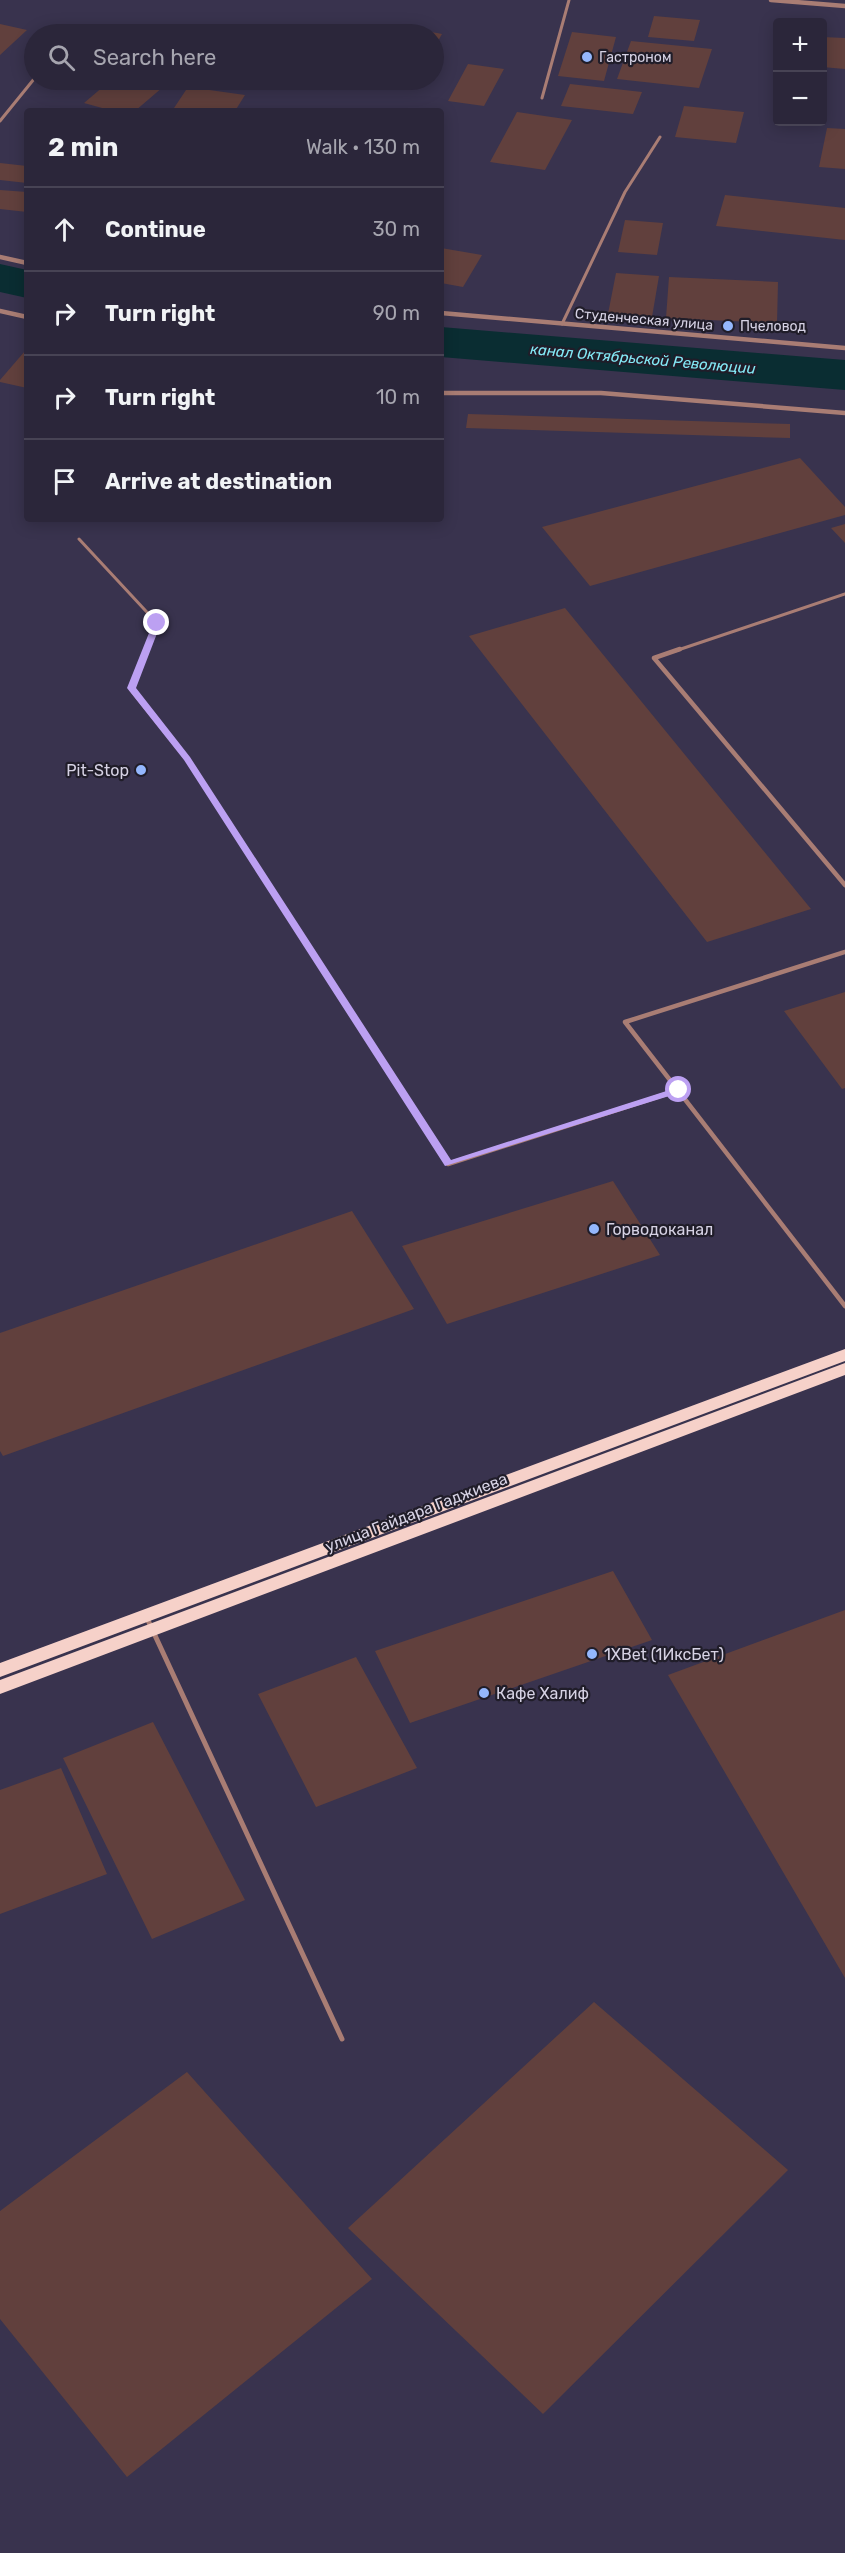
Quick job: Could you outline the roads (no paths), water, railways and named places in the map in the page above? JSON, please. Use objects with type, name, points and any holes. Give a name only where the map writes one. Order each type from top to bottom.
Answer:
[{"type":"main road","name":"улица Гайдара Гаджиева","points":[[0,1687],[150,1623],[845,1355]]},
{"type":"main road","name":"улица Гайдара Гаджиева","points":[[0,1670],[150,1623],[845,1369]]},
{"type":"street","points":[[771,0],[845,6]]},
{"type":"street","points":[[0,256],[24,262]]},
{"type":"street","points":[[0,311],[24,316]]},
{"type":"street","name":"Студенческая улица","points":[[444,313],[845,348]]},
{"type":"street","points":[[444,393],[601,393],[845,413]]},
{"type":"lane","points":[[542,98],[569,0]]},
{"type":"lane","points":[[0,121],[25,90]]},
{"type":"lane","points":[[562,324],[625,192],[660,137]]},
{"type":"lane","points":[[79,539],[157,623],[131,688],[187,759],[448,1164],[679,1090]]},
{"type":"lane","points":[[845,594],[654,658],[845,885]]},
{"type":"lane","points":[[845,952],[626,1022],[845,1306]]},
{"type":"lane","points":[[150,1623],[342,2039]]},
{"type":"waterway","name":"канал Октябрьской Революции","points":[[0,278],[24,283]]},
{"type":"waterway","name":"канал Октябрьской Революции","points":[[444,342],[845,375]]},
{"type":"place","name":"Гастроном","points":[[587,57]]},
{"type":"place","name":"Пчеловод","points":[[728,326]]},
{"type":"place","name":"Pit-Stop","points":[[141,770]]},
{"type":"place","name":"Горводоканал","points":[[594,1229]]},
{"type":"place","name":"1XBet (1ИксБет)","points":[[592,1654]]},
{"type":"place","name":"Кафе Халиф","points":[[484,1693]]}]
